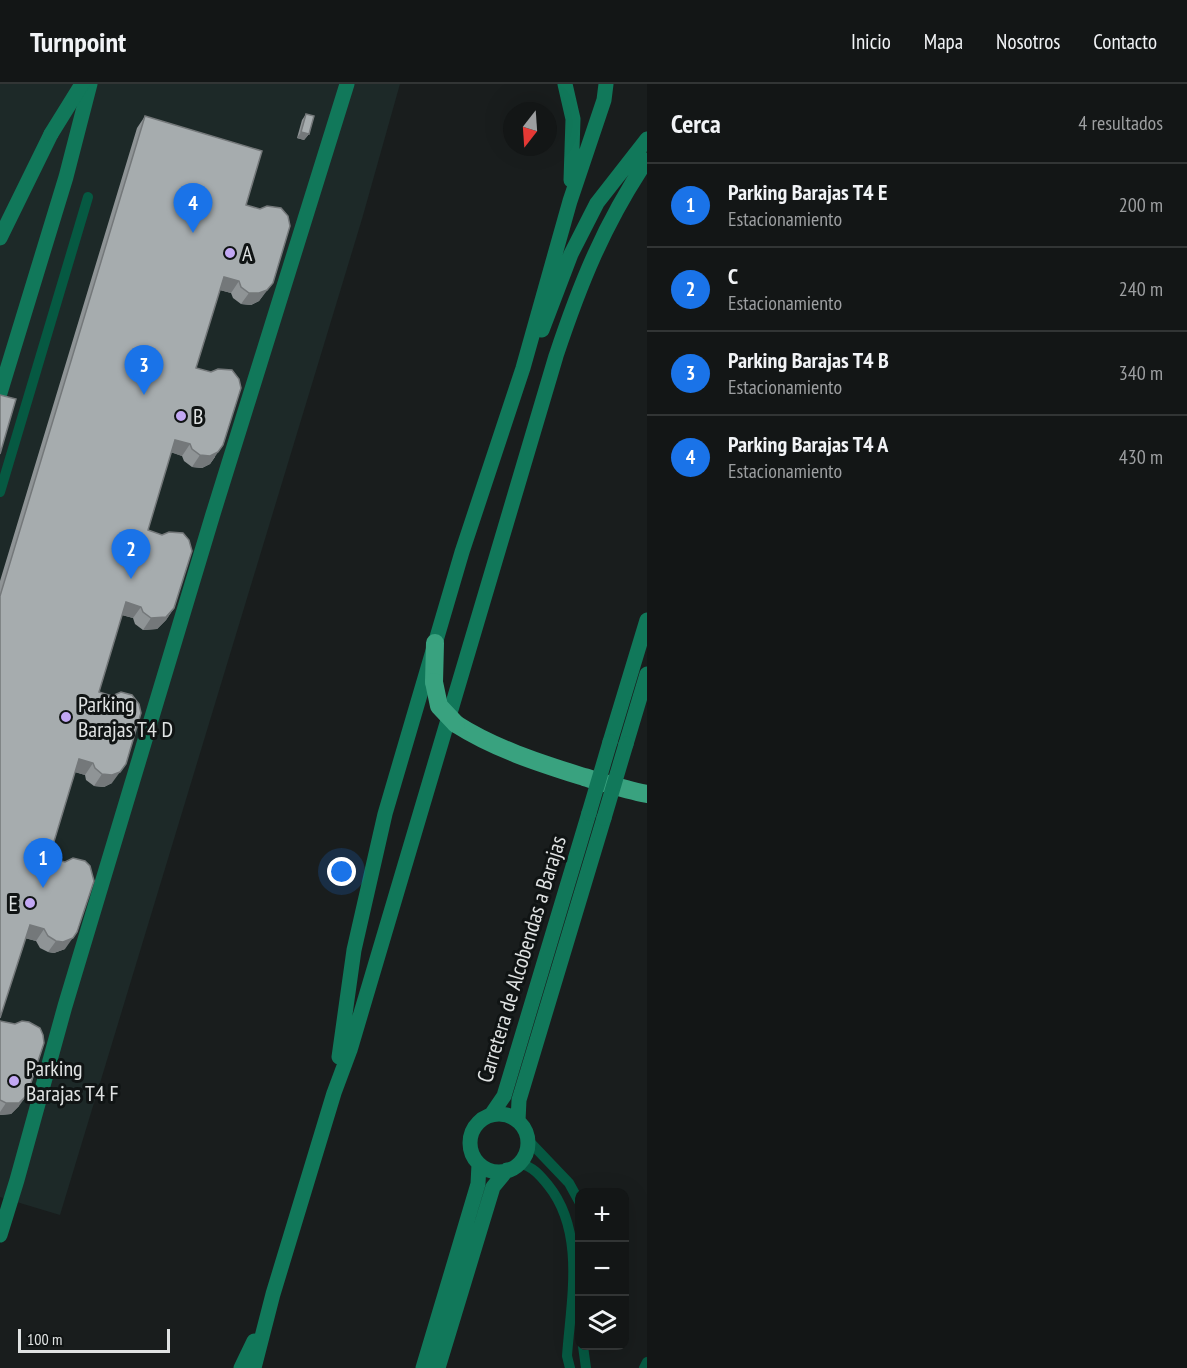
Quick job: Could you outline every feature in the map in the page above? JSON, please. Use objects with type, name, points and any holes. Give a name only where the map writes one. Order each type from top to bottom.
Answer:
[{"type":"highway","points":[[435,643],[434,682],[439,706],[456,724],[479,738],[517,754],[571,773],[647,794]]},
{"type":"street","points":[[0,238],[51,134],[82,84]]},
{"type":"street","points":[[0,362],[60,164],[89,84]]},
{"type":"street","points":[[0,393],[63,188],[89,84]]},
{"type":"street","points":[[0,1235],[213,514],[347,84]]},
{"type":"street","points":[[565,84],[573,119],[570,201]]},
{"type":"street","points":[[334,1093],[354,950],[386,814],[462,552],[523,368],[606,84]]},
{"type":"street","points":[[523,368],[547,320],[571,254],[597,203],[647,139]]},
{"type":"street","points":[[254,1368],[273,1294],[334,1093],[350,1050],[578,291],[597,246],[624,194],[647,160]]},
{"type":"street","points":[[0,492],[88,198]]},
{"type":"street","points":[[596,816],[610,742],[647,620]]},
{"type":"street","points":[[596,816],[626,744],[647,675]]},
{"type":"street","name":"Carretera de Alcobendas a Barajas","points":[[491,1114],[504,1096],[596,816]]},
{"type":"street","name":"Carretera de Alcobendas a Barajas","points":[[518,1121],[519,1100],[596,816]]},
{"type":"street","points":[[438,1368],[493,1187],[513,1167],[526,1152],[527,1139],[524,1129],[518,1121],[501,1114],[491,1114],[476,1124],[470,1140],[470,1149],[479,1164],[497,1172],[513,1167],[534,1168],[554,1193],[568,1220],[573,1260],[567,1356],[570,1368]]},
{"type":"street","points":[[527,1139],[569,1183],[575,1195]]},
{"type":"street","points":[[423,1368],[478,1184],[479,1164]]},
{"type":"street","points":[[241,1368],[273,1294]]},
{"type":"street","points":[[584,1350],[586,1368]]},
{"type":"street","points":[[644,1368],[647,1362]]},
{"type":"shaded area","points":[[0,84],[400,84],[362,219],[60,1215],[0,1197]]},
{"type":"building","points":[[306,114],[314,116],[309,134],[301,132]]},
{"type":"building","points":[[145,116],[262,151],[246,205],[260,209],[267,206],[281,208],[288,216],[290,226],[273,283],[267,290],[249,293],[241,287],[239,281],[224,277],[196,368],[211,372],[218,369],[232,370],[239,379],[241,388],[223,445],[218,452],[210,456],[200,455],[192,449],[190,444],[175,440],[148,530],[162,535],[169,532],[183,533],[189,540],[192,551],[174,608],[166,617],[151,618],[143,612],[141,607],[126,602],[99,692],[112,696],[121,692],[132,695],[139,704],[141,713],[126,764],[120,772],[112,775],[102,774],[93,763],[79,759],[49,858],[65,862],[73,858],[85,861],[90,866],[94,881],[73,938],[63,942],[56,941],[48,936],[44,929],[30,925],[0,1018],[0,596]]},
{"type":"building","points":[[0,395],[16,399],[0,454]]},
{"type":"building","name":"Parking Barajas T4 F","points":[[0,1021],[15,1024],[22,1021],[29,1022],[40,1028],[43,1035],[44,1043],[27,1095],[19,1103],[6,1103],[0,1100]]},
{"type":"place","name":"Parking Barajas T4 A","points":[[193,233]]},
{"type":"place","name":"A","points":[[230,253]]},
{"type":"place","name":"Parking Barajas T4 B","points":[[144,395]]},
{"type":"place","name":"B","points":[[181,416]]},
{"type":"place","name":"C","points":[[131,579]]},
{"type":"place","name":"Parking Barajas T4 D","points":[[66,717]]},
{"type":"place","name":"Parking Barajas T4 E","points":[[43,888]]},
{"type":"place","name":"E","points":[[30,903]]},
{"type":"place","name":"Parking Barajas T4 F","points":[[14,1081]]}]
